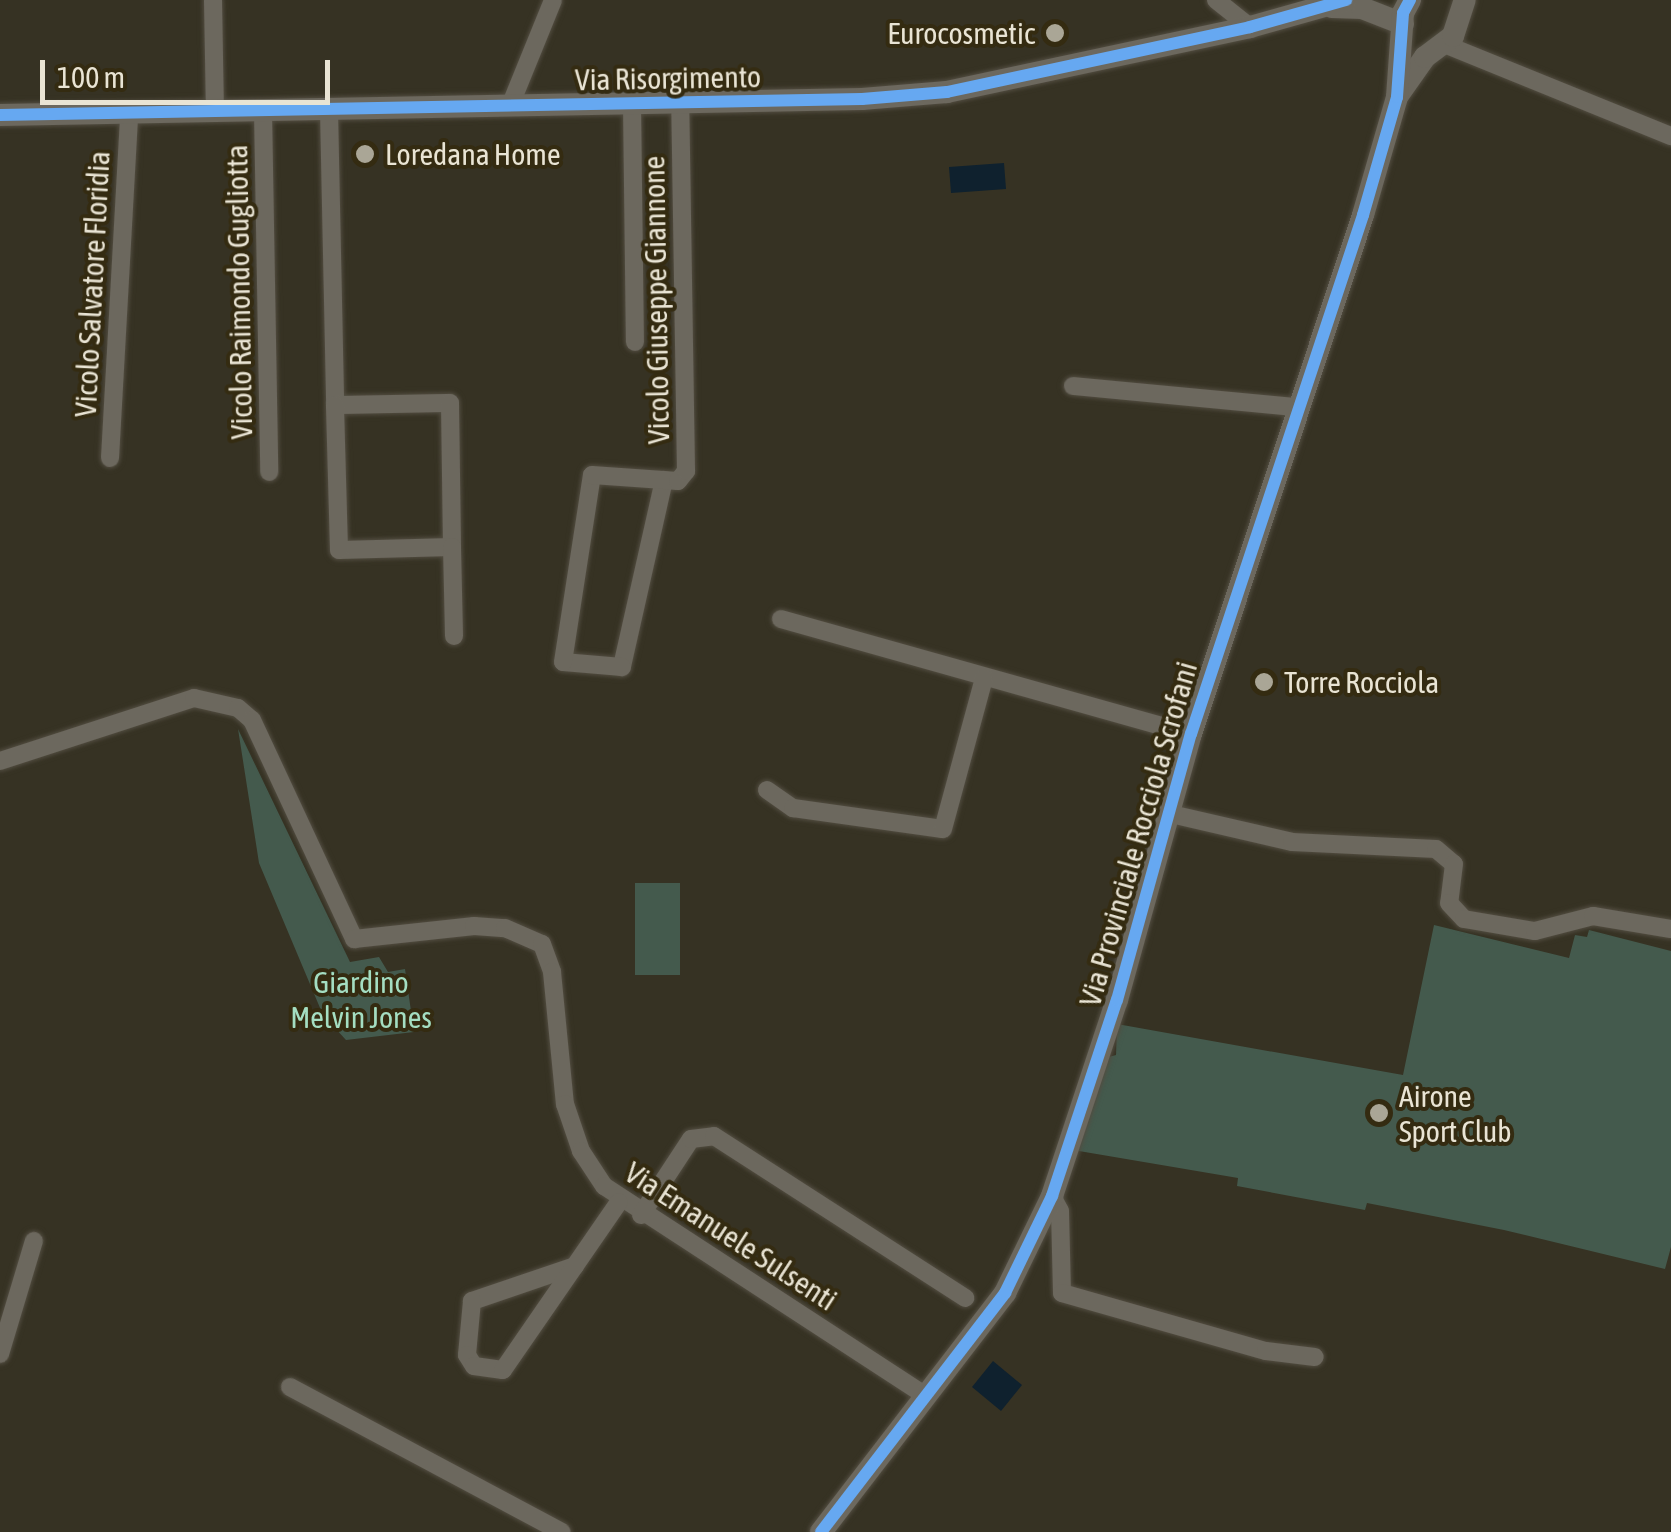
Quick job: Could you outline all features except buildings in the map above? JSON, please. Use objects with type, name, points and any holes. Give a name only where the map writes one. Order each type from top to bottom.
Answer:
[{"type":"street","points":[[213,0],[214,112]]},
{"type":"street","points":[[510,106],[553,0]]},
{"type":"street","points":[[1216,0],[1250,27]]},
{"type":"street","points":[[1397,97],[1410,0]]},
{"type":"street","points":[[1337,3],[1362,8],[1404,27],[1418,45],[1442,45],[1491,59],[1671,136]]},
{"type":"street","name":"Via Risorgimento","points":[[0,115],[680,102],[948,92],[1250,27],[1337,3]]},
{"type":"street","points":[[1397,97],[1442,45],[1459,9]]},
{"type":"street","points":[[1459,9],[1491,59]]},
{"type":"street","name":"Via Provinciale Rocciola Scrofani","points":[[821,1532],[1004,1294],[1052,1196],[1171,814],[1191,734],[1397,97]]},
{"type":"street","name":"Vicolo Giuseppe Giannone","points":[[664,480],[622,667],[563,662],[592,475],[664,480],[678,481],[686,471],[680,102]]},
{"type":"street","points":[[632,103],[635,342]]},
{"type":"street","points":[[329,110],[339,550],[452,547]]},
{"type":"street","name":"Vicolo Raimondo Gugliotta","points":[[263,111],[270,472]]},
{"type":"street","name":"Vicolo Salvatore Floridia","points":[[110,458],[129,113]]},
{"type":"street","points":[[1072,386],[1296,407]]},
{"type":"street","points":[[335,405],[450,402],[454,636]]},
{"type":"street","points":[[782,619],[1191,734]]},
{"type":"street","points":[[767,790],[792,808],[943,830],[984,678]]},
{"type":"street","name":"Via Emanuele Sulsenti","points":[[0,760],[194,698],[238,708],[252,720],[354,939],[474,926],[505,928],[542,944],[552,972],[574,1134],[590,1169],[620,1202],[926,1396]]},
{"type":"street","points":[[1171,814],[1292,842],[1436,849],[1454,864],[1448,903],[1464,919],[1535,932],[1593,916],[1671,929]]},
{"type":"street","points":[[641,1216],[691,1139],[714,1136],[965,1298]]},
{"type":"street","points":[[1052,1196],[1060,1211],[1062,1293],[1266,1351],[1314,1357]]},
{"type":"street","points":[[575,1266],[472,1301],[467,1355],[474,1366],[504,1370],[620,1202]]},
{"type":"street","points":[[0,1354],[34,1240]]},
{"type":"street","points":[[290,1387],[562,1532]]},
{"type":"green space","name":"Giardino Melvin Jones","points":[[238,729],[350,962],[379,957],[388,972],[405,969],[414,1032],[346,1040],[323,1015],[259,863]]},
{"type":"green space","points":[[635,883],[680,883],[680,975],[635,975]]},
{"type":"green space","name":"Airone Sport Club","points":[[1434,925],[1569,958],[1575,935],[1587,937],[1589,930],[1671,951],[1671,1247],[1665,1269],[1504,1230],[1367,1203],[1365,1210],[1237,1186],[1238,1178],[1073,1150],[1105,1058],[1116,1055],[1117,1024],[1403,1075]]},
{"type":"water","points":[[1004,163],[1006,189],[951,193],[949,167]]},
{"type":"water","points":[[993,1361],[1022,1385],[1001,1411],[972,1387]]},
{"type":"cycle path","points":[[0,115],[862,99],[947,92],[1250,27],[1346,0]]},
{"type":"cycle path","points":[[821,1532],[1005,1293],[1052,1196],[1117,1000],[1191,734],[1363,215],[1397,97],[1403,13],[1410,0]]},
{"type":"place","name":"Eurocosmetic","points":[[1055,33]]},
{"type":"place","name":"Loredana Home","points":[[365,154]]},
{"type":"place","name":"Torre Rocciola","points":[[1264,682]]},
{"type":"place","name":"Airone Sport Club","points":[[1379,1113]]}]
